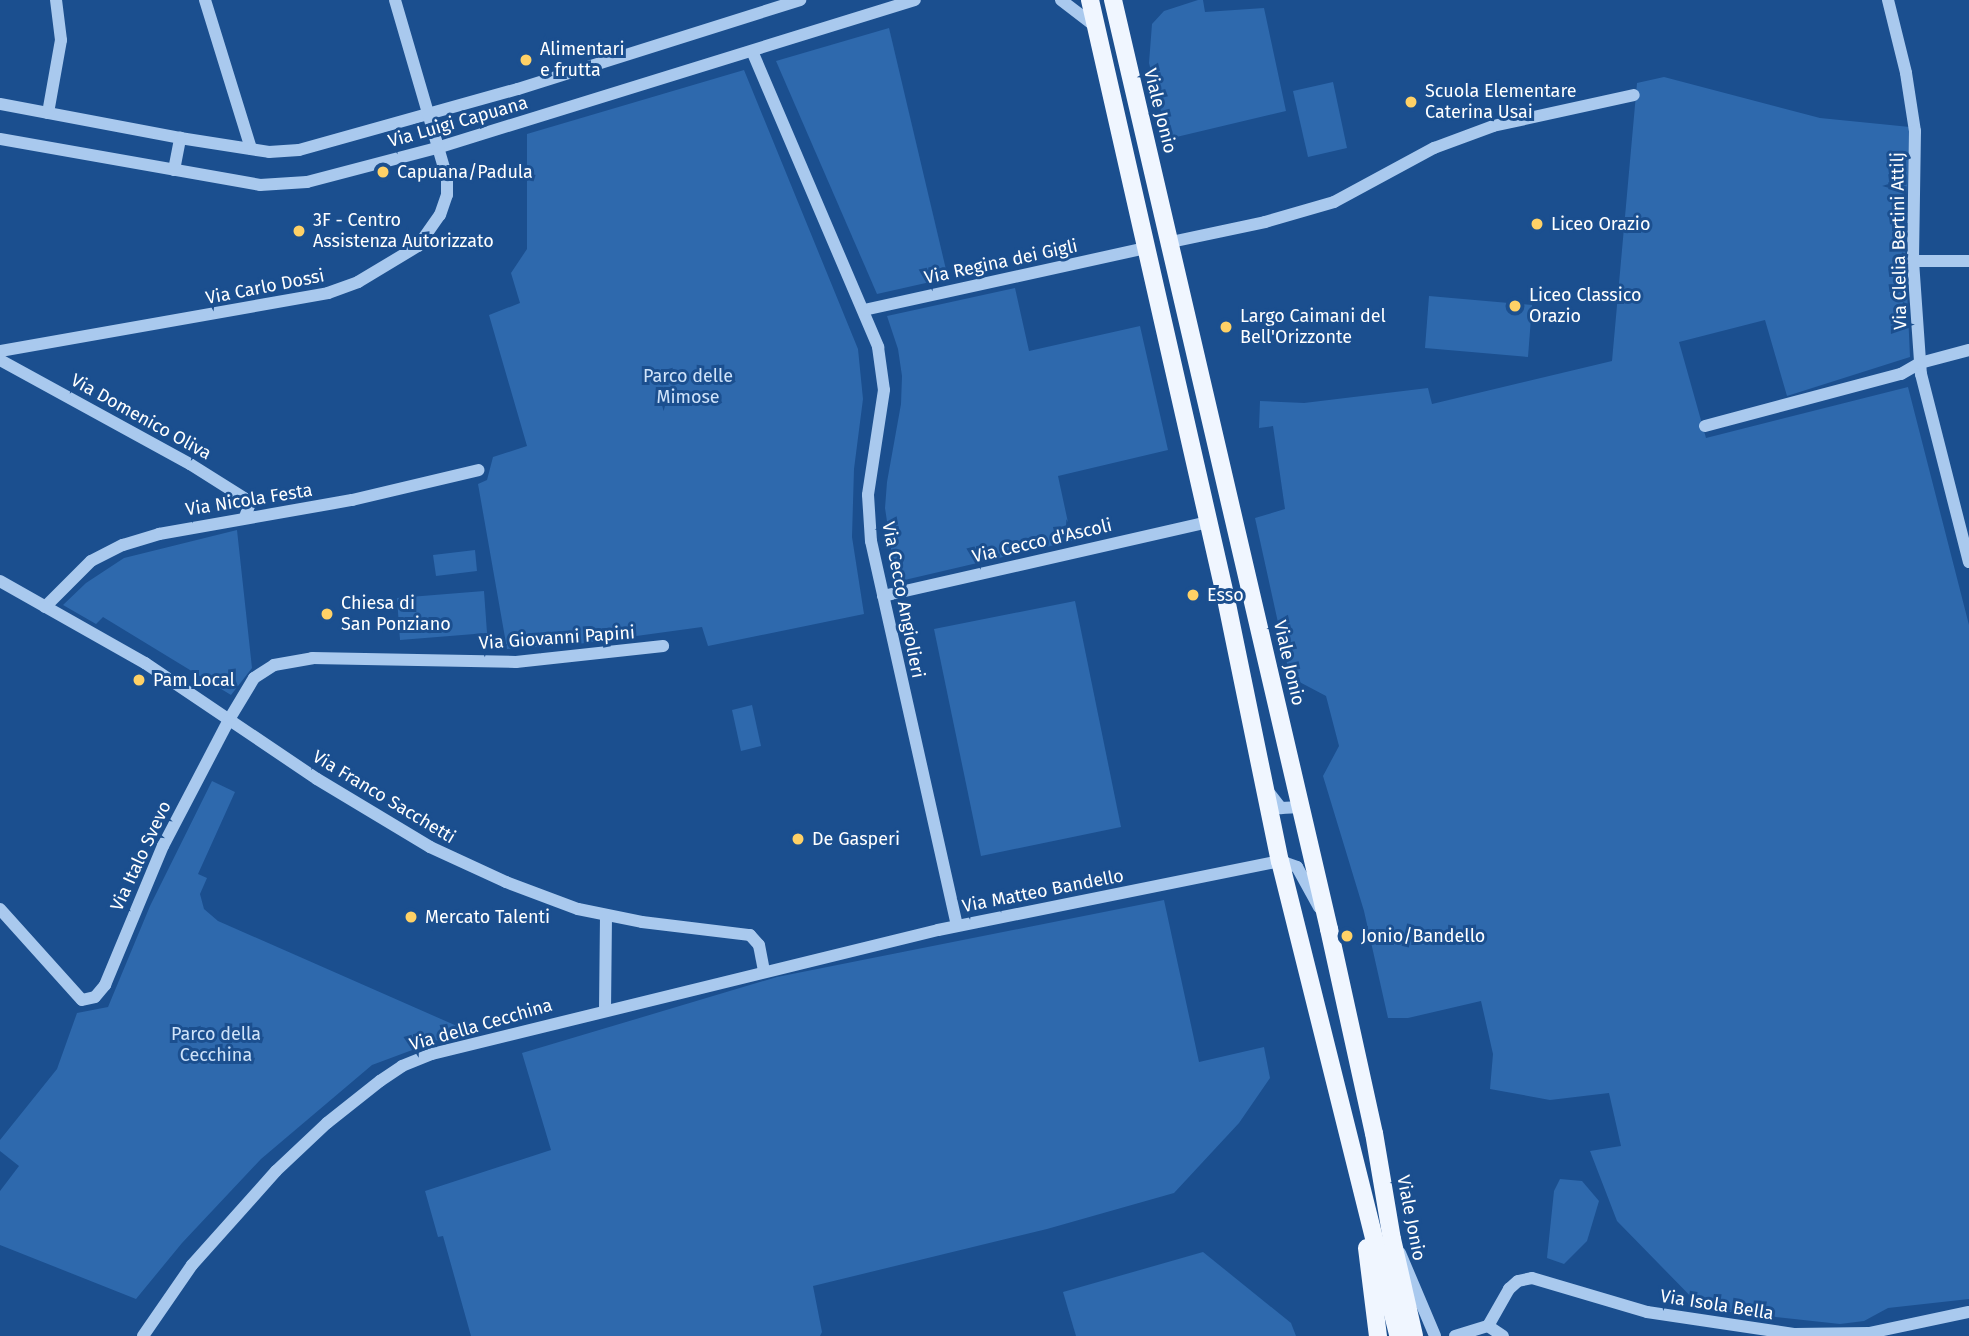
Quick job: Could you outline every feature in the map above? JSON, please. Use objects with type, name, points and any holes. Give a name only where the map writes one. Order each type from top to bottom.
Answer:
[{"type":"main road","points":[[1090,0],[1208,522],[1280,862],[1398,1336]]},
{"type":"main road","name":"Viale Jonio","points":[[1114,1],[1329,929],[1374,1133],[1392,1239],[1414,1336]]},
{"type":"main road","points":[[1359,1178],[1378,1336]]},
{"type":"street","points":[[48,113],[61,40],[56,0]]},
{"type":"street","points":[[205,0],[251,149]]},
{"type":"street","name":"Via Carlo Dossi","points":[[0,351],[328,293],[358,282],[410,253],[436,223],[446,201],[447,185],[440,146],[395,0]]},
{"type":"street","name":"Via Luigi Capuana","points":[[0,104],[251,149],[280,152],[299,150],[574,72],[800,0]]},
{"type":"street","name":"Via Luigi Capuana","points":[[0,139],[260,185],[325,179],[915,0]]},
{"type":"street","points":[[1061,0],[1095,26]]},
{"type":"street","name":"Via Clelia Bertini Attilj","points":[[1888,0],[1906,73],[1914,123],[1913,261],[1920,363],[1928,410],[1969,562]]},
{"type":"street","name":"Via Cecco Angiolieri","points":[[751,51],[878,348],[884,380],[868,512],[871,541],[957,926]]},
{"type":"street","points":[[1171,242],[1278,218],[1334,202],[1434,148],[1493,125],[1634,95]]},
{"type":"street","points":[[174,170],[180,138]]},
{"type":"street","name":"Via Regina dei Gigli","points":[[864,310],[1146,248]]},
{"type":"street","points":[[1913,261],[1969,261]]},
{"type":"street","points":[[1706,426],[1901,374],[1920,363],[1969,350]]},
{"type":"street","name":"Via Domenico Oliva","points":[[0,360],[178,457],[233,491],[248,503],[245,517]]},
{"type":"street","name":"Via Nicola Festa","points":[[45,607],[91,561],[123,545],[159,534],[352,500],[479,470]]},
{"type":"street","name":"Via Cecco d'Ascoli","points":[[883,596],[1208,522]]},
{"type":"street","name":"Via Franco Sacchetti","points":[[0,581],[145,663],[302,769],[418,841],[506,883],[565,905],[606,915],[750,934],[759,945],[764,971]]},
{"type":"street","name":"Via Giovanni Papini","points":[[230,718],[259,673],[274,665],[298,659],[516,662],[663,646]]},
{"type":"street","name":"Via Italo Svevo","points":[[0,909],[82,1000],[92,1000],[105,985],[163,846],[230,718]]},
{"type":"street","points":[[1263,782],[1281,808],[1301,807]]},
{"type":"street","points":[[1280,862],[1294,864],[1300,871],[1329,929]]},
{"type":"street","name":"Via Matteo Bandello","points":[[814,959],[957,926],[1280,862]]},
{"type":"street","points":[[605,1011],[606,915]]},
{"type":"street","name":"Via della Cecchina","points":[[144,1336],[192,1265],[258,1189],[327,1123],[390,1073],[440,1051],[814,959]]},
{"type":"street","points":[[1392,1239],[1411,1276],[1435,1336]]},
{"type":"street","name":"Via Isola Bella","points":[[1488,1326],[1508,1289],[1518,1281],[1532,1278],[1633,1308],[1704,1323],[1802,1335],[1870,1334],[1969,1312]]},
{"type":"street","points":[[1455,1336],[1488,1326],[1503,1336]]},
{"type":"green space","points":[[1203,0],[1205,12],[1264,8],[1286,111],[1168,139],[1149,63],[1152,24],[1164,11]]},
{"type":"green space","points":[[889,28],[948,278],[877,294],[776,61]]},
{"type":"green space","name":"Parco delle Mimose","points":[[744,70],[858,349],[863,399],[854,469],[852,537],[864,614],[708,646],[702,627],[578,644],[507,649],[478,484],[487,480],[493,457],[527,446],[489,315],[520,303],[511,273],[527,249],[527,134]]},
{"type":"green space","points":[[1664,77],[1820,118],[1910,127],[1905,244],[1910,357],[1787,396],[1765,320],[1679,342],[1706,438],[1908,387],[1969,625],[1969,1299],[1888,1308],[1864,1321],[1840,1324],[1703,1309],[1617,1221],[1590,1151],[1621,1146],[1609,1093],[1550,1100],[1490,1089],[1493,1054],[1481,1001],[1408,1018],[1388,1018],[1364,911],[1323,776],[1339,746],[1326,696],[1290,677],[1255,518],[1285,509],[1273,426],[1259,428],[1260,401],[1304,403],[1428,388],[1432,404],[1612,361],[1637,83]]},
{"type":"green space","points":[[1333,82],[1347,148],[1308,157],[1293,91]]},
{"type":"green space","points":[[1015,288],[1029,351],[1140,326],[1168,450],[1058,476],[1072,541],[896,582],[885,508],[901,404],[902,376],[898,349],[887,316]]},
{"type":"green space","points":[[1429,296],[1532,305],[1528,357],[1425,348]]},
{"type":"green space","points":[[237,530],[252,668],[231,695],[103,617],[96,624],[63,605],[86,583],[124,558]]},
{"type":"green space","points":[[475,550],[477,571],[436,576],[433,555]]},
{"type":"green space","points":[[484,591],[487,633],[400,640],[397,598]]},
{"type":"green space","points":[[1075,601],[1121,827],[981,856],[934,629]]},
{"type":"green space","points":[[752,705],[761,746],[741,751],[732,710]]},
{"type":"green space","name":"Parco della Cecchina","points":[[212,781],[235,792],[198,874],[207,878],[200,894],[204,909],[218,921],[466,1030],[372,1065],[261,1159],[182,1243],[136,1299],[0,1245],[0,1191],[19,1166],[0,1151],[0,1140],[57,1069],[77,1013],[108,1007],[150,906]]},
{"type":"green space","points":[[1164,900],[1199,1062],[1264,1047],[1270,1078],[1239,1123],[1174,1193],[1047,1229],[813,1286],[822,1332],[820,1336],[471,1336],[443,1236],[438,1237],[425,1191],[551,1150],[522,1053],[777,977]]},
{"type":"green space","points":[[1560,1179],[1582,1181],[1599,1201],[1587,1241],[1564,1264],[1547,1258],[1554,1191]]},
{"type":"green space","points":[[1203,1252],[1291,1323],[1296,1336],[1076,1336],[1063,1292]]},
{"type":"place","name":"Alimentari e frutta","points":[[526,60]]},
{"type":"place","name":"Scuola Elementare Caterina Usai","points":[[1411,102]]},
{"type":"place","name":"Capuana/Padula","points":[[383,172]]},
{"type":"place","name":"Liceo Orazio","points":[[1537,224]]},
{"type":"place","name":"3F - Centro Assistenza Autorizzato","points":[[299,231]]},
{"type":"place","name":"Liceo Classico Orazio","points":[[1515,306]]},
{"type":"place","name":"Largo Caimani del Bell'Orizzonte","points":[[1226,327]]},
{"type":"place","name":"Esso","points":[[1193,595]]},
{"type":"place","name":"Chiesa di San Ponziano","points":[[327,614]]},
{"type":"place","name":"Pam Local","points":[[139,680]]},
{"type":"place","name":"De Gasperi","points":[[798,839]]},
{"type":"place","name":"Mercato Talenti","points":[[411,917]]},
{"type":"place","name":"Jonio/Bandello","points":[[1347,936]]}]
